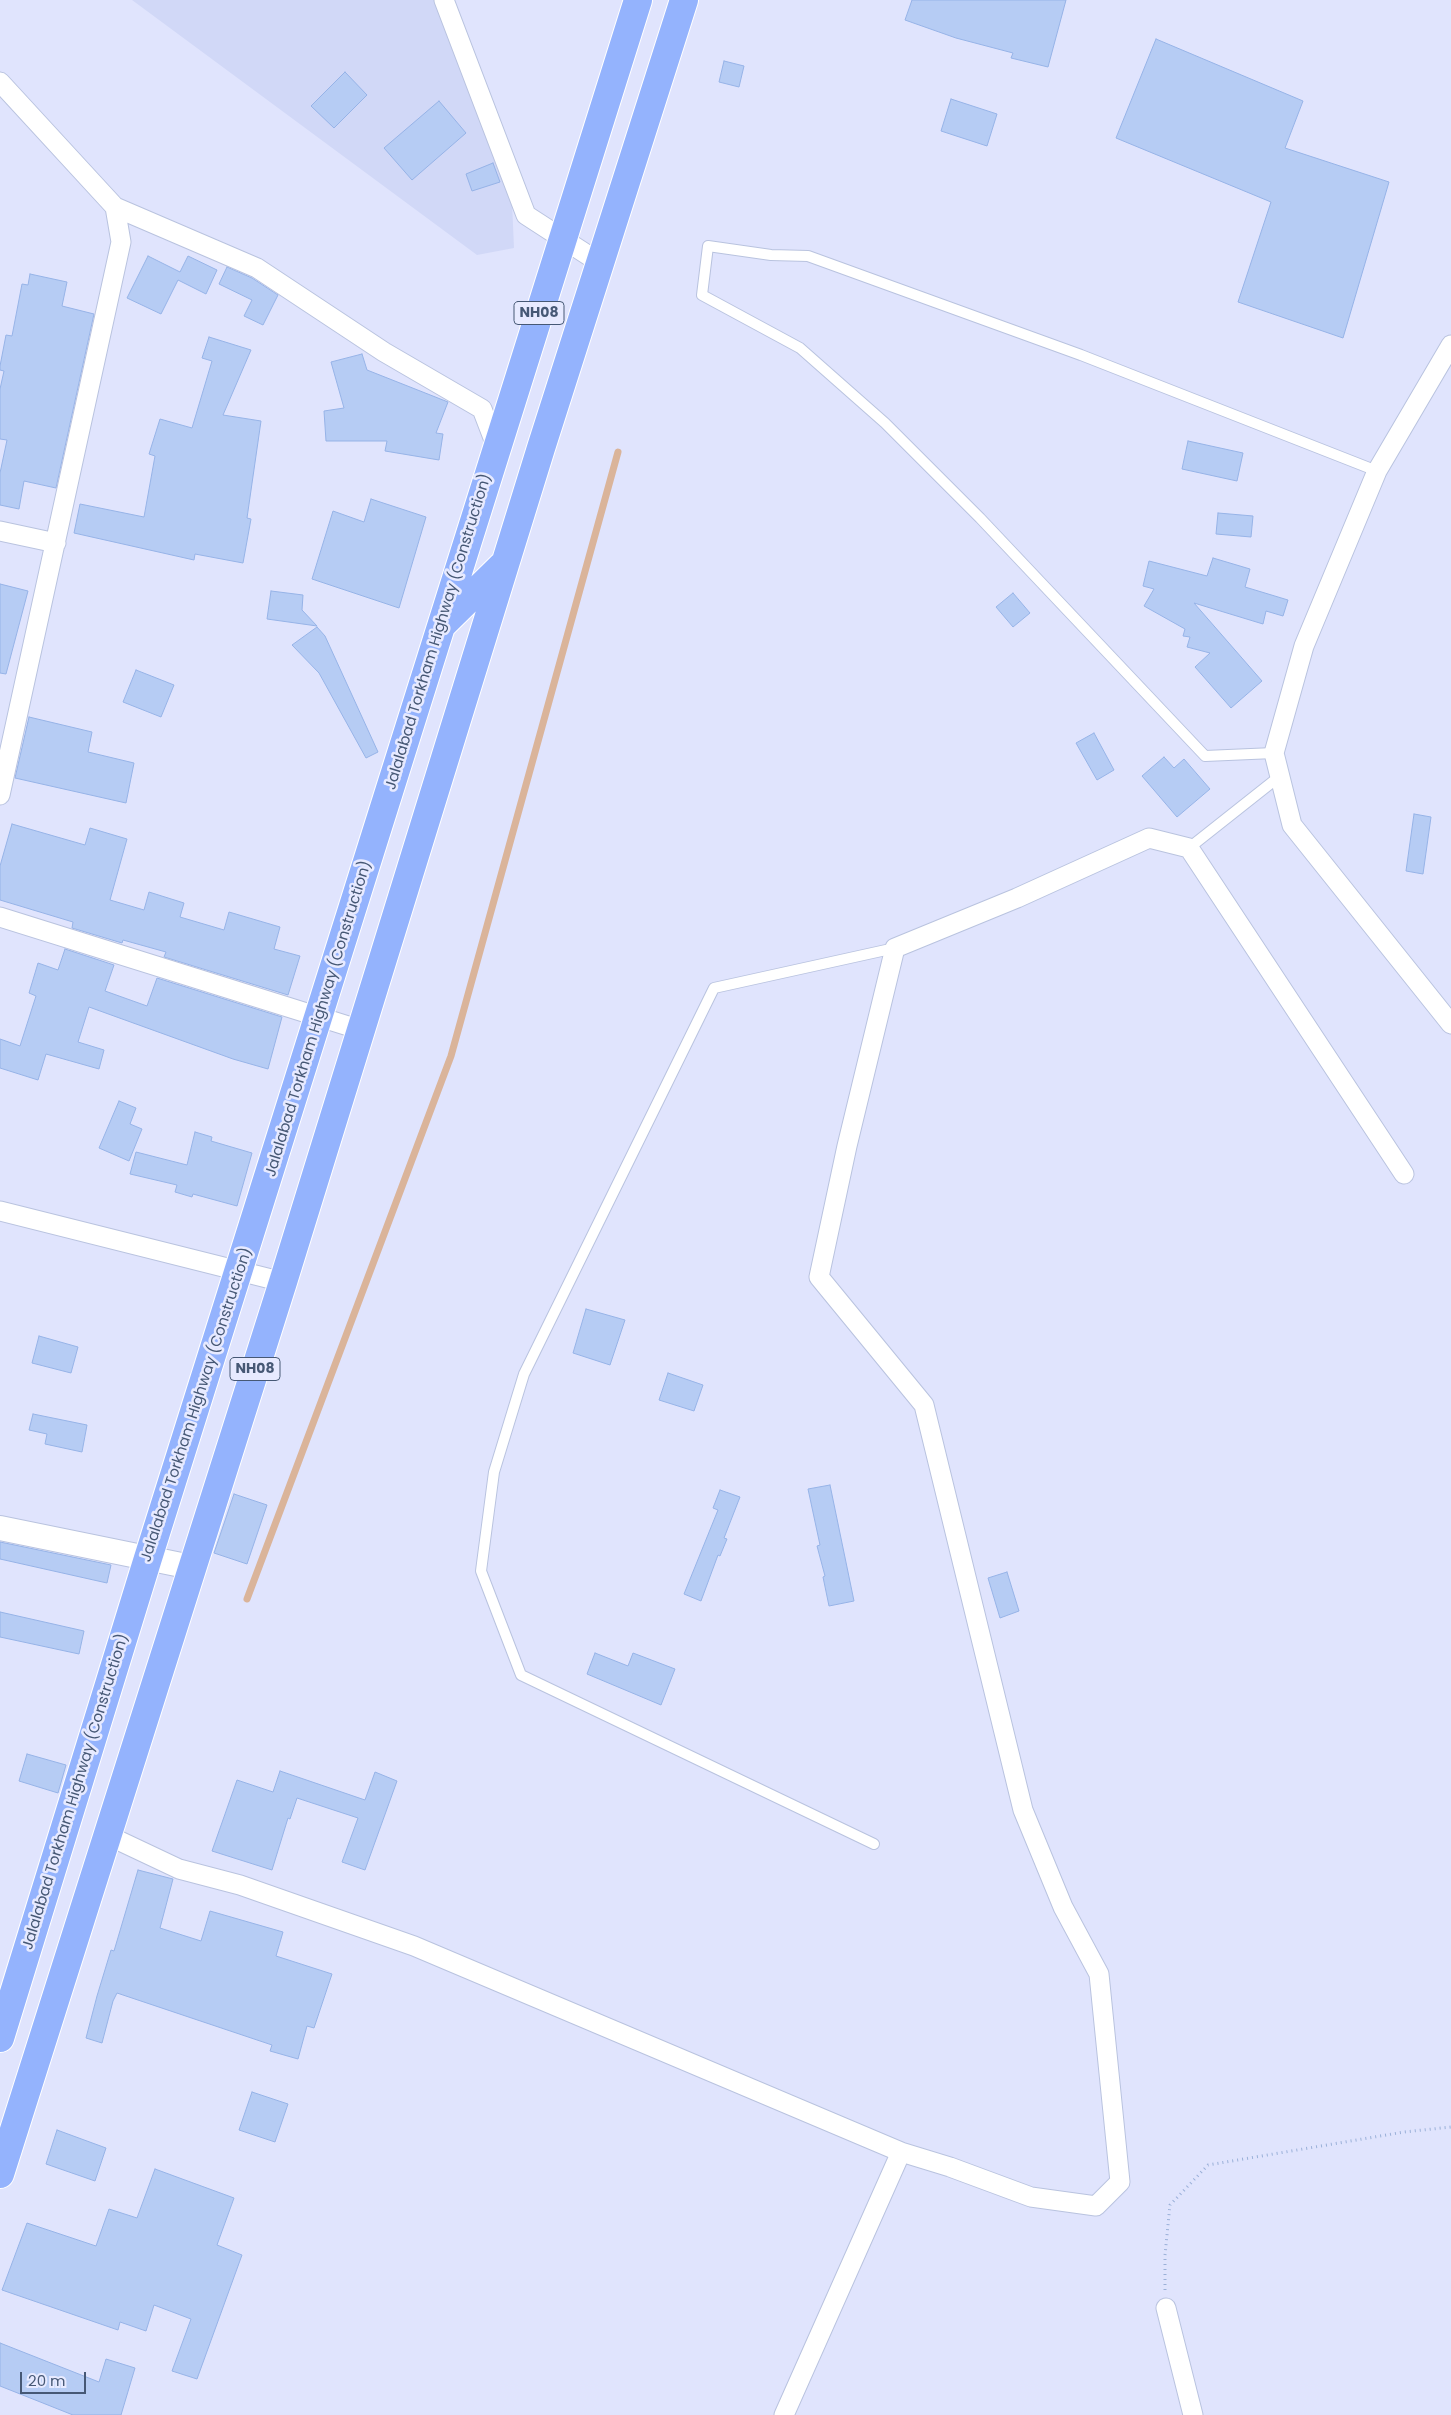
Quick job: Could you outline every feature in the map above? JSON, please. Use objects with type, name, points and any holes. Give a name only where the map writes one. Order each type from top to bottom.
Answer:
[{"type":"highway","name":"Jalalabad Torkham Highway (Construction)","points":[[0,2038],[148,1558],[638,0]]},
{"type":"highway","name":"NH08","points":[[0,2174],[361,1030],[541,448],[684,0]]},
{"type":"highway","name":"NH08","points":[[441,626],[505,563]]},
{"type":"street","points":[[444,0],[526,215],[600,264]]},
{"type":"street","points":[[0,82],[115,207],[257,268],[384,352],[482,409],[497,448]]},
{"type":"street","points":[[1,786],[121,242],[115,207]]},
{"type":"street","points":[[1451,345],[1377,471],[1304,646],[1274,753],[1292,825],[1451,1024]]},
{"type":"street","points":[[0,531],[56,543]]},
{"type":"street","points":[[107,1835],[179,1869],[240,1885],[414,1946],[901,2152],[950,2167],[1031,2197],[1096,2206],[1120,2182],[1099,1974],[1064,1907],[1023,1810],[924,1405],[819,1278],[847,1146],[895,948],[1017,898],[1149,838],[1189,848],[1404,1174]]},
{"type":"street","points":[[0,917],[319,1019],[361,1030]]},
{"type":"street","points":[[0,1211],[282,1282]]},
{"type":"street","points":[[0,1528],[191,1567]]},
{"type":"street","points":[[784,2415],[901,2152]]},
{"type":"street","points":[[1166,2308],[1193,2415]]},
{"type":"lane","points":[[1274,753],[1205,756],[980,518],[885,423],[800,348],[750,319],[702,295],[708,246],[771,255],[808,256],[1081,355],[1377,471]]},
{"type":"lane","points":[[1189,848],[1280,776]]},
{"type":"lane","points":[[874,1844],[521,1676],[481,1571],[494,1472],[524,1374],[714,988],[895,948]]},
{"type":"path","points":[[1166,2308],[1165,2254],[1170,2205],[1208,2165],[1404,2132],[1451,2127]]},
{"type":"shaded area","points":[[132,0],[440,0],[512,201],[514,248],[477,255]]},
{"type":"building","points":[[912,0],[1066,0],[1048,67],[1011,58],[1013,53],[956,38],[905,20]]},
{"type":"building","points":[[1156,39],[1303,101],[1285,148],[1389,182],[1343,338],[1238,302],[1271,202],[1116,138]]},
{"type":"building","points":[[724,61],[744,66],[739,87],[719,82]]},
{"type":"building","points":[[345,72],[367,95],[334,128],[311,106]]},
{"type":"building","points":[[951,99],[997,114],[987,146],[941,131]]},
{"type":"building","points":[[439,101],[466,133],[412,180],[384,148]]},
{"type":"building","points":[[493,163],[500,182],[472,191],[466,174]]},
{"type":"building","points":[[148,256],[180,272],[188,256],[217,270],[206,294],[178,280],[161,314],[127,298]]},
{"type":"building","points":[[227,267],[252,278],[278,295],[263,325],[244,316],[252,300],[219,284]]},
{"type":"building","points":[[30,274],[67,282],[62,306],[94,314],[56,488],[24,481],[19,509],[0,505],[0,473],[7,440],[0,439],[0,389],[4,371],[0,370],[0,366],[6,335],[12,336],[22,284],[28,285]]},
{"type":"building","points":[[209,337],[251,350],[223,415],[261,421],[247,518],[251,519],[243,563],[195,554],[194,560],[74,533],[80,504],[144,517],[155,456],[149,454],[160,419],[192,428],[212,361],[202,358]]},
{"type":"building","points":[[362,354],[367,370],[448,402],[436,433],[443,434],[439,460],[385,451],[387,441],[326,441],[324,411],[344,408],[331,362]]},
{"type":"building","points":[[1188,441],[1243,453],[1237,481],[1182,469]]},
{"type":"building","points":[[371,499],[426,517],[399,608],[312,579],[333,511],[364,522]]},
{"type":"building","points":[[1218,513],[1253,516],[1251,537],[1216,534]]},
{"type":"building","points":[[1213,558],[1250,569],[1245,587],[1288,600],[1283,616],[1266,611],[1263,624],[1194,603],[1262,681],[1231,708],[1195,667],[1210,653],[1187,647],[1190,637],[1183,636],[1185,629],[1144,606],[1154,589],[1143,586],[1149,561],[1207,576]]},
{"type":"building","points":[[0,584],[28,591],[6,674],[0,673]]},
{"type":"building","points":[[271,591],[303,595],[302,610],[317,626],[267,619]]},
{"type":"building","points":[[1013,593],[1030,613],[1013,627],[996,607]]},
{"type":"building","points":[[317,627],[325,636],[378,752],[366,758],[319,673],[292,645]]},
{"type":"building","points":[[136,670],[174,685],[161,717],[123,702]]},
{"type":"building","points":[[29,717],[92,732],[88,752],[134,763],[126,803],[15,778]]},
{"type":"building","points":[[1094,733],[1114,770],[1097,780],[1076,743]]},
{"type":"building","points":[[1164,757],[1174,768],[1184,759],[1210,789],[1177,817],[1142,776]]},
{"type":"building","points":[[1414,814],[1431,817],[1423,874],[1406,871]]},
{"type":"building","points":[[12,824],[85,845],[90,828],[127,839],[110,900],[144,910],[149,892],[184,903],[180,917],[224,930],[229,912],[280,927],[274,949],[300,956],[288,995],[164,957],[166,952],[123,940],[122,943],[72,928],[73,922],[0,900],[0,866]]},
{"type":"building","points":[[65,949],[114,965],[105,991],[147,1006],[157,978],[282,1017],[268,1069],[233,1059],[89,1007],[78,1042],[104,1050],[99,1069],[46,1054],[38,1080],[0,1068],[0,1039],[20,1046],[36,996],[29,993],[38,963],[58,970]]},
{"type":"building","points":[[119,1101],[136,1108],[130,1124],[142,1129],[129,1161],[99,1148]]},
{"type":"building","points":[[195,1132],[212,1137],[211,1141],[252,1153],[237,1206],[193,1194],[192,1197],[175,1192],[177,1185],[130,1174],[136,1152],[187,1165]]},
{"type":"building","points":[[586,1309],[625,1320],[610,1365],[573,1353]]},
{"type":"building","points":[[39,1336],[78,1347],[71,1373],[32,1363]]},
{"type":"building","points":[[668,1373],[703,1385],[694,1411],[659,1400]]},
{"type":"building","points":[[33,1414],[87,1425],[82,1452],[45,1444],[47,1434],[29,1430]]},
{"type":"building","points":[[830,1485],[854,1601],[829,1606],[823,1577],[825,1576],[817,1546],[820,1545],[808,1489]]},
{"type":"building","points":[[720,1490],[740,1497],[724,1538],[727,1539],[720,1556],[718,1555],[701,1601],[684,1594],[718,1510],[713,1508]]},
{"type":"building","points":[[234,1494],[267,1505],[247,1564],[214,1553]]},
{"type":"building","points":[[0,1542],[111,1565],[107,1583],[0,1559]]},
{"type":"building","points":[[1007,1572],[1019,1611],[1000,1618],[988,1578]]},
{"type":"building","points":[[0,1612],[84,1631],[79,1654],[0,1637]]},
{"type":"building","points":[[595,1653],[628,1666],[633,1653],[675,1669],[661,1705],[587,1674]]},
{"type":"building","points":[[27,1754],[66,1765],[58,1793],[19,1781]]},
{"type":"building","points":[[280,1771],[365,1800],[375,1772],[397,1781],[365,1870],[342,1862],[358,1818],[297,1798],[290,1819],[288,1818],[272,1870],[212,1851],[237,1780],[273,1792]]},
{"type":"building","points":[[138,1870],[173,1879],[160,1928],[201,1941],[210,1911],[283,1932],[276,1956],[332,1974],[314,2028],[307,2026],[298,2059],[270,2051],[272,2045],[117,1993],[113,2001],[102,2043],[86,2038],[111,1950],[114,1951]]},
{"type":"building","points":[[252,2092],[288,2104],[275,2142],[239,2130]]},
{"type":"building","points":[[57,2130],[106,2148],[95,2181],[46,2164]]},
{"type":"building","points":[[155,2169],[234,2198],[217,2245],[242,2255],[197,2379],[172,2371],[191,2319],[154,2305],[146,2331],[120,2322],[118,2330],[2,2290],[27,2223],[96,2246],[109,2209],[137,2218]]},
{"type":"building","points":[[0,2343],[99,2382],[106,2359],[135,2368],[121,2415],[73,2415],[0,2386]]},
{"type":"waterway","points":[[247,1599],[451,1056],[618,452]]}]
